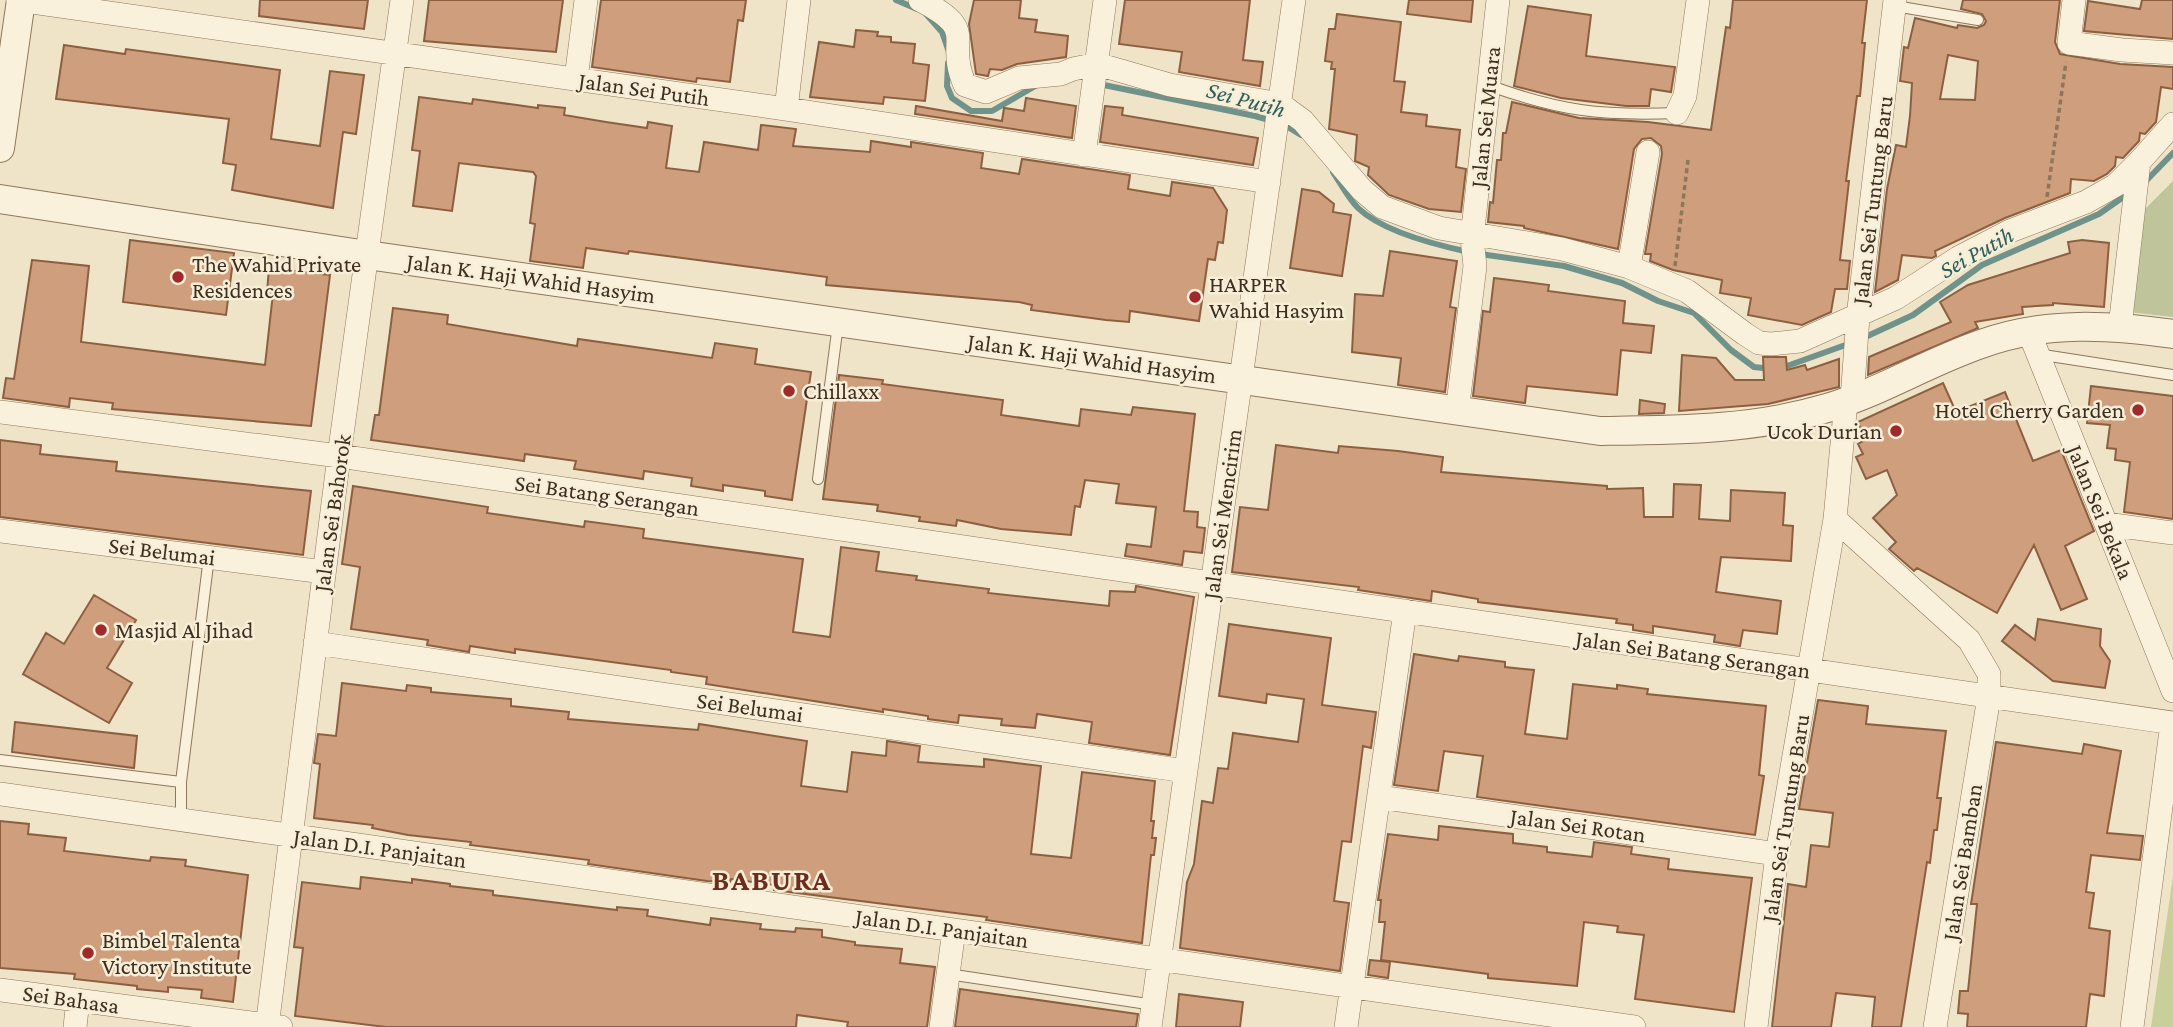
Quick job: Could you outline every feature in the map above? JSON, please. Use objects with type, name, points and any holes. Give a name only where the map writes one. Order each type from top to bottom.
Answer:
[{"type":"street","name":"Jalan Sei Putih","points":[[20,0],[395,52],[1269,182]]},
{"type":"street","points":[[0,148],[20,0]]},
{"type":"street","name":"Jalan Sei Bahorok","points":[[272,1026],[291,835],[315,643],[402,0]]},
{"type":"street","points":[[576,79],[586,0]]},
{"type":"street","points":[[786,109],[799,0]]},
{"type":"street","points":[[920,0],[944,13],[955,24],[960,40],[960,74],[965,85],[986,92],[1019,78],[1061,74],[1170,85],[1279,106],[1303,121],[1362,190],[1382,207],[1408,219],[1472,236],[1562,249],[1629,267],[1702,300],[1720,318],[1759,343],[1856,334],[1896,298],[1958,258],[2044,218],[2086,202],[2116,185],[2138,168],[2173,124]]},
{"type":"street","points":[[1084,155],[1105,0]]},
{"type":"street","name":"Jalan Sei Mencirim","points":[[1152,1016],[1294,0]]},
{"type":"street","name":"Jalan Sei Muara","points":[[1457,412],[1475,265],[1472,236],[1497,0]]},
{"type":"street","points":[[1677,113],[1685,96],[1699,0]]},
{"type":"street","points":[[2074,0],[2068,43],[2173,53]]},
{"type":"street","name":"Jalan Sei Tuntung Baru","points":[[1756,1027],[1777,854],[1835,519],[1895,3]]},
{"type":"street","points":[[1629,267],[1648,152]]},
{"type":"street","points":[[2120,327],[2138,168]]},
{"type":"street","name":"Jalan K. Haji Wahid Hasyim","points":[[0,198],[367,255],[1600,431],[1731,428],[1800,415],[1849,400],[1985,342],[2033,343],[2069,327],[2120,327],[2173,334]]},
{"type":"street","name":"Jalan Sei Bekala","points":[[2033,343],[2173,691]]},
{"type":"street","name":"Sei Batang Serangan","points":[[0,412],[339,456],[1213,583]]},
{"type":"street","name":"Jalan Sei Bamban","points":[[1835,519],[1969,640],[1985,662],[1989,674],[1989,697],[1936,1027]]},
{"type":"street","points":[[2106,524],[2173,533]]},
{"type":"street","name":"Sei Belumai","points":[[0,531],[324,572]]},
{"type":"street","name":"Jalan Sei Batang Serangan","points":[[1213,583],[2173,723]]},
{"type":"street","points":[[1346,1027],[1405,611]]},
{"type":"street","name":"Sei Belumai","points":[[315,643],[1185,771]]},
{"type":"street","points":[[2132,1027],[2173,723]]},
{"type":"street","name":"Jalan D.I. Panjaitan","points":[[0,794],[1634,1027]]},
{"type":"street","name":"Jalan Sei Rotan","points":[[1379,797],[1777,854]]},
{"type":"street","points":[[941,1027],[954,930]]},
{"type":"street","name":"Sei Bahasa","points":[[0,990],[272,1026]]},
{"type":"street","points":[[75,1027],[78,1000]]},
{"type":"lane","points":[[1895,3],[1978,20]]},
{"type":"lane","points":[[1488,85],[1551,107],[1604,114],[1677,113]]},
{"type":"lane","points":[[818,479],[839,321]]},
{"type":"lane","points":[[2033,343],[2173,376]]},
{"type":"lane","points":[[181,820],[181,782],[209,557]]},
{"type":"lane","points":[[0,760],[181,782]]},
{"type":"lane","points":[[948,974],[1152,1016]]},
{"type":"path","points":[[2044,218],[2068,43]]},
{"type":"path","points":[[1673,286],[1688,160]]},
{"type":"green space","points":[[2173,181],[2173,317],[2128,312],[2141,213]]},
{"type":"green space","points":[[2173,876],[2173,1027],[2151,1027]]},
{"type":"building","points":[[260,0],[368,0],[364,29],[259,16]]},
{"type":"building","points":[[429,0],[563,0],[556,52],[424,41]]},
{"type":"building","points":[[601,0],[746,0],[743,21],[738,20],[730,82],[697,78],[696,82],[592,67]]},
{"type":"building","points":[[974,0],[1021,0],[1019,18],[1037,20],[1035,32],[1068,36],[1066,57],[1017,64],[1002,70],[990,69],[988,76],[976,74],[969,24]]},
{"type":"building","points":[[1125,0],[1250,0],[1243,60],[1263,62],[1260,86],[1179,72],[1182,52],[1119,44]]},
{"type":"building","points":[[1409,0],[1473,0],[1471,22],[1407,14]]},
{"type":"building","points":[[1733,0],[1867,0],[1860,96],[1857,96],[1846,181],[1849,181],[1840,260],[1850,261],[1847,289],[1835,289],[1831,312],[1802,325],[1748,315],[1751,298],[1720,293],[1722,280],[1673,270],[1650,261],[1651,254],[1645,254],[1662,154],[1661,146],[1651,138],[1642,139],[1634,149],[1618,249],[1524,226],[1488,222],[1490,202],[1493,203],[1497,160],[1501,160],[1503,133],[1506,133],[1512,102],[1579,118],[1648,122],[1711,130],[1726,27],[1730,28]]},
{"type":"building","points":[[1963,0],[2060,0],[2055,42],[2060,54],[2120,64],[2173,67],[2173,89],[2161,87],[2156,122],[2145,134],[2140,133],[2139,141],[2123,158],[2116,157],[2115,166],[2107,174],[2094,181],[2071,179],[2070,193],[2005,218],[1935,251],[1936,256],[1932,258],[1902,255],[1898,280],[1875,292],[1887,189],[1896,145],[1906,147],[1910,116],[1912,83],[1900,81],[1904,47],[1908,48],[1915,18],[1957,28],[1958,25],[1977,28],[1984,25],[1986,21],[1982,14],[1961,9]],"holes":[[[1948,55],[1978,61],[1975,100],[1940,99]]]},
{"type":"building","points":[[2142,0],[2173,0],[2173,39],[2084,31],[2088,1],[2140,9]]},
{"type":"building","points":[[1528,6],[1591,15],[1586,56],[1675,67],[1671,92],[1651,89],[1649,106],[1626,106],[1561,98],[1514,86]]},
{"type":"building","points":[[1337,14],[1401,22],[1394,81],[1405,82],[1401,112],[1427,115],[1426,126],[1460,130],[1456,167],[1466,169],[1461,212],[1429,209],[1389,195],[1368,175],[1369,167],[1355,161],[1357,135],[1329,129],[1335,69],[1331,69],[1332,62],[1325,61],[1329,29],[1335,29]]},
{"type":"building","points":[[856,30],[878,32],[877,36],[891,37],[891,42],[915,44],[913,63],[929,65],[925,101],[884,97],[883,104],[810,97],[819,42],[854,47]]},
{"type":"building","points":[[64,45],[125,54],[126,49],[280,70],[271,139],[320,146],[330,71],[364,75],[356,134],[343,132],[333,208],[232,190],[236,165],[223,163],[229,119],[56,99]]},
{"type":"building","points":[[419,97],[472,104],[473,99],[538,108],[538,105],[565,108],[564,115],[647,128],[648,122],[672,126],[666,168],[699,172],[704,142],[758,150],[761,125],[796,129],[793,146],[870,152],[871,141],[911,147],[911,142],[983,153],[981,168],[1019,174],[1022,159],[1130,175],[1128,189],[1170,196],[1172,182],[1213,188],[1227,210],[1223,243],[1218,242],[1215,260],[1208,259],[1199,321],[1130,311],[1129,322],[1106,320],[1031,310],[1032,305],[1019,302],[826,285],[827,277],[629,251],[628,254],[586,248],[583,268],[530,261],[535,224],[530,223],[536,176],[533,172],[459,163],[452,211],[413,206],[420,151],[412,150]]},
{"type":"building","points":[[1026,98],[1076,106],[1072,138],[915,114],[916,106],[1002,121],[1004,108],[1024,111]]},
{"type":"building","points":[[1105,106],[1123,108],[1122,115],[1258,138],[1253,165],[1100,142]]},
{"type":"building","points":[[1302,189],[1319,192],[1334,204],[1333,212],[1351,215],[1342,276],[1290,268]]},
{"type":"building","name":"The Wahid Private Residences","points":[[130,240],[234,253],[226,315],[123,302]]},
{"type":"building","points":[[2082,240],[2109,243],[2104,307],[2053,303],[2022,307],[2023,314],[1975,322],[1978,328],[1868,375],[1869,357],[1951,322],[1940,302],[1968,285],[2070,253],[2068,242]]},
{"type":"building","points":[[1390,251],[1457,261],[1450,307],[1456,308],[1445,392],[1398,385],[1401,358],[1352,352],[1355,294],[1383,296]]},
{"type":"building","points":[[32,260],[89,266],[81,342],[265,365],[273,293],[267,292],[269,268],[330,275],[311,426],[112,409],[113,403],[70,398],[69,407],[3,398],[6,378],[14,379]]},
{"type":"building","points":[[1494,278],[1549,285],[1548,291],[1625,301],[1623,323],[1654,326],[1651,353],[1621,350],[1617,395],[1527,386],[1525,403],[1473,396],[1483,311],[1490,312]]},
{"type":"building","points":[[393,308],[448,315],[447,324],[577,346],[578,339],[712,358],[715,343],[757,349],[755,364],[811,372],[792,500],[765,496],[765,491],[723,485],[723,491],[691,486],[692,478],[644,471],[643,479],[574,469],[576,461],[525,454],[524,461],[371,440],[375,415],[379,415]]},
{"type":"building","points":[[1682,355],[1716,358],[1735,380],[1764,380],[1763,357],[1786,357],[1787,370],[1805,365],[1807,370],[1839,359],[1839,387],[1768,404],[1679,411]]},
{"type":"building","points":[[839,375],[883,380],[882,384],[1003,400],[1001,415],[1079,426],[1081,409],[1131,415],[1133,407],[1195,414],[1184,511],[1198,512],[1197,527],[1205,528],[1202,553],[1184,551],[1182,565],[1125,556],[1127,544],[1151,547],[1156,507],[1116,503],[1119,484],[1085,480],[1080,507],[1075,506],[1071,535],[1001,529],[957,520],[956,526],[919,521],[920,517],[877,511],[878,505],[823,499]]},
{"type":"building","points":[[1943,383],[1956,412],[2005,392],[2033,461],[2061,450],[2094,531],[2065,546],[2087,599],[2061,610],[2034,545],[1997,613],[1917,568],[1914,571],[1889,549],[1896,542],[1873,518],[1897,495],[1887,470],[1866,479],[1856,457],[1863,454],[1858,444],[1865,440],[1858,422]]},
{"type":"building","points":[[2091,386],[2173,396],[2173,519],[2124,512],[2130,462],[2115,460],[2116,449],[2107,448],[2110,425],[2087,423]]},
{"type":"building","points":[[1640,400],[1665,404],[1664,413],[1639,414]]},
{"type":"building","points":[[0,440],[41,445],[40,454],[117,462],[116,471],[311,491],[303,555],[0,517]]},
{"type":"building","points":[[1276,445],[1338,453],[1339,446],[1398,451],[1443,457],[1441,472],[1607,486],[1607,489],[1643,488],[1644,517],[1673,517],[1674,484],[1701,485],[1699,519],[1730,521],[1731,490],[1785,493],[1783,525],[1793,526],[1791,561],[1721,557],[1716,592],[1781,601],[1777,634],[1743,630],[1740,646],[1714,642],[1715,635],[1653,626],[1653,633],[1633,630],[1633,625],[1616,623],[1617,619],[1478,602],[1478,599],[1432,591],[1431,601],[1358,590],[1359,587],[1232,572],[1240,507],[1268,510]]},
{"type":"building","points":[[353,486],[488,507],[487,513],[584,527],[585,521],[644,529],[643,538],[803,559],[793,632],[830,637],[841,547],[879,552],[876,571],[917,576],[916,580],[989,589],[988,593],[1109,606],[1110,591],[1135,592],[1136,586],[1194,597],[1170,755],[1089,743],[1092,722],[1037,714],[1035,728],[1001,725],[1002,719],[959,715],[958,723],[883,709],[883,712],[706,684],[707,677],[671,670],[515,649],[515,653],[470,646],[469,652],[427,645],[428,640],[351,629],[360,567],[342,564]]},
{"type":"building","points":[[94,595],[136,620],[107,668],[132,683],[109,723],[23,674],[46,633],[64,644]]},
{"type":"building","points":[[2038,619],[2101,629],[2100,646],[2110,661],[2105,688],[2053,681],[2002,641],[2015,625],[2035,640]]},
{"type":"building","points":[[1229,624],[1331,638],[1322,705],[1376,712],[1371,748],[1363,746],[1351,842],[1342,841],[1334,901],[1349,903],[1340,971],[1180,948],[1187,882],[1194,864],[1202,801],[1213,803],[1218,768],[1228,769],[1233,733],[1298,742],[1304,699],[1267,694],[1266,703],[1219,696]]},
{"type":"building","points":[[1414,654],[1458,661],[1459,656],[1505,662],[1505,667],[1534,670],[1525,734],[1567,739],[1573,684],[1617,689],[1617,685],[1648,689],[1647,694],[1766,706],[1759,775],[1764,776],[1755,835],[1477,797],[1483,756],[1444,751],[1438,791],[1394,785]]},
{"type":"building","points":[[342,683],[406,691],[407,685],[431,688],[431,692],[511,699],[511,706],[569,712],[568,719],[698,730],[699,724],[807,741],[801,786],[847,792],[852,752],[886,756],[887,741],[920,746],[918,762],[984,767],[984,759],[1041,766],[1031,854],[1071,858],[1082,772],[1155,781],[1151,821],[1154,821],[1152,838],[1156,838],[1154,855],[1151,855],[1142,943],[986,920],[987,917],[774,890],[774,885],[731,879],[730,882],[707,881],[588,864],[589,860],[470,845],[471,842],[372,828],[373,825],[314,818],[320,764],[314,763],[318,734],[336,736]]},
{"type":"building","points":[[1818,700],[1868,706],[1866,724],[1946,731],[1937,798],[1941,798],[1937,830],[1934,830],[1930,863],[1927,862],[1901,1027],[1872,1027],[1875,997],[1836,993],[1831,1027],[1772,1027],[1788,884],[1806,887],[1811,845],[1829,847],[1833,813],[1799,809]]},
{"type":"building","points":[[15,722],[137,736],[134,768],[12,752]]},
{"type":"building","points":[[1996,742],[2082,754],[2084,744],[2121,751],[2107,833],[2143,836],[2140,860],[2091,855],[2086,892],[2094,893],[2089,928],[2110,931],[2104,996],[2090,994],[2086,1027],[1967,1027],[1968,1014],[1958,1013],[1960,991],[1968,991],[1977,904],[1971,904]]},
{"type":"building","points":[[0,821],[29,824],[28,834],[66,838],[64,851],[150,861],[151,857],[186,860],[185,866],[248,875],[233,1002],[201,998],[202,990],[168,987],[168,992],[137,989],[137,986],[74,979],[75,974],[0,968]]},
{"type":"building","points":[[1439,826],[1513,834],[1513,843],[1547,847],[1547,852],[1592,857],[1594,842],[1632,847],[1631,854],[1669,859],[1668,869],[1752,878],[1734,1012],[1635,999],[1644,935],[1617,932],[1618,926],[1584,922],[1577,986],[1488,978],[1488,974],[1381,960],[1385,922],[1379,922],[1381,900],[1378,900],[1388,834],[1438,840]]},
{"type":"building","points":[[361,877],[412,883],[412,879],[493,891],[493,895],[617,910],[617,907],[648,910],[647,916],[710,925],[711,918],[761,924],[760,929],[795,932],[796,928],[822,930],[822,937],[855,942],[855,945],[902,949],[900,963],[935,967],[927,1027],[847,1027],[848,1022],[797,1015],[796,1027],[386,1027],[295,1016],[303,948],[294,947],[302,882],[360,889]]},
{"type":"building","points":[[1370,960],[1390,962],[1388,978],[1368,975]]},
{"type":"building","points":[[960,989],[1138,1014],[1136,1027],[955,1027]]},
{"type":"building","points":[[1179,994],[1243,1002],[1240,1027],[1176,1027]]},
{"type":"waterway","name":"Sei Putih","points":[[896,0],[917,9]]},
{"type":"waterway","name":"Sei Putih","points":[[926,14],[942,32],[949,52]]},
{"type":"waterway","name":"Sei Putih","points":[[948,63],[947,86],[952,98],[971,111],[992,111],[1037,85]]},
{"type":"waterway","name":"Sei Putih","points":[[1099,84],[1255,116],[1283,124],[1301,135]]},
{"type":"waterway","name":"Sei Putih","points":[[2144,183],[2173,153]]},
{"type":"waterway","name":"Sei Putih","points":[[1333,172],[1358,208],[1381,224],[1426,241],[1469,252]]},
{"type":"waterway","name":"Sei Putih","points":[[1861,339],[1913,315],[1982,265],[2099,214],[2129,193]]},
{"type":"waterway","name":"Sei Putih","points":[[1480,254],[1564,266],[1622,283],[1658,301],[1694,313],[1731,350],[1754,367],[1763,368]]},
{"type":"waterway","name":"Sei Putih","points":[[1787,366],[1851,343]]},
{"type":"place","name":"The Wahid Private Residences","points":[[178,277]]},
{"type":"place","name":"HARPER Wahid Hasyim","points":[[1195,297]]},
{"type":"place","name":"Chillaxx","points":[[789,391]]},
{"type":"place","name":"Hotel Cherry Garden","points":[[2138,410]]},
{"type":"place","name":"Ucok Durian","points":[[1896,431]]},
{"type":"place","name":"Masjid Al Jihad","points":[[101,630]]},
{"type":"place","name":"Bimbel Talenta Victory Institute","points":[[88,953]]},
{"type":"district","name":"BABURA","points":[[772,879]]}]
